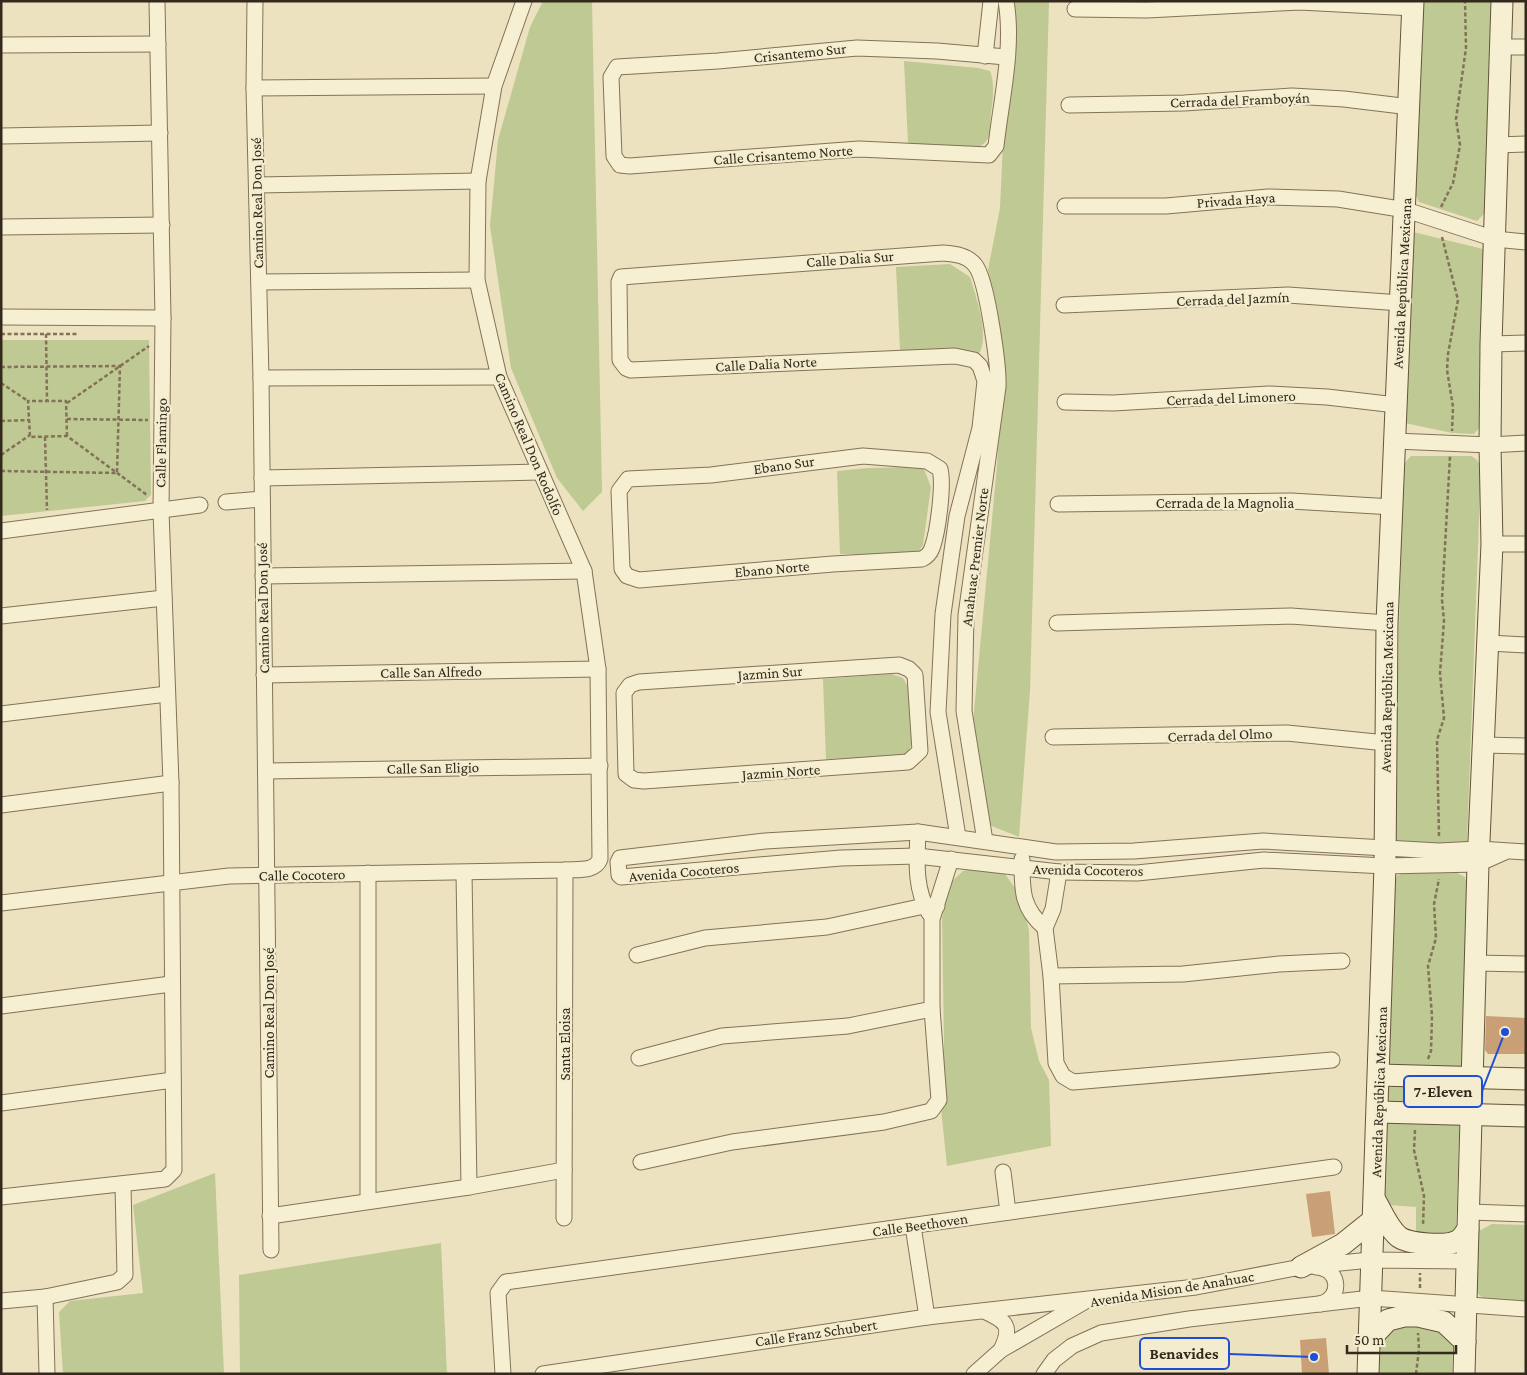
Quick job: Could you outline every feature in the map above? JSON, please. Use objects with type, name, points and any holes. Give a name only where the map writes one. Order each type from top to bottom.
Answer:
[{"type":"main road","points":[[1464,1374],[1478,857],[1492,544],[1490,445],[1502,1]]},
{"type":"main road","name":"Avenida República Mexicana","points":[[1368,1374],[1371,1298],[1370,1260],[1378,1112],[1385,857],[1387,623],[1406,210],[1413,5]]},
{"type":"main road","points":[[1379,1075],[1526,1079]]},
{"type":"main road","points":[[1378,1112],[1526,1116]]},
{"type":"main road","points":[[1301,1267],[1344,1244],[1374,1210],[1407,1241],[1450,1244],[1460,1239],[1469,1220]]},
{"type":"main road","points":[[1369,1340],[1388,1320],[1404,1316],[1418,1316],[1444,1322],[1465,1342]]},
{"type":"street","name":"Calle Flamingo","points":[[123,1184],[165,1179],[174,1170],[171,984],[171,783],[161,511],[163,318],[157,1]]},
{"type":"street","name":"Camino Real Don José","points":[[255,1],[254,88],[261,378],[271,1250]]},
{"type":"street","name":"Camino Real Don Rodolfo","points":[[524,1],[494,86],[478,182],[477,280],[499,378],[584,571],[598,670],[600,859]]},
{"type":"street","points":[[985,56],[991,1]]},
{"type":"street","points":[[1006,1],[1009,24],[1006,57]]},
{"type":"street","points":[[1075,9],[1147,10],[1300,2],[1413,5]]},
{"type":"street","points":[[1,46],[158,44]]},
{"type":"street","points":[[1502,47],[1526,47]]},
{"type":"street","name":"Crisantemo Sur","points":[[612,121],[610,77],[613,70],[621,66],[709,62],[857,48],[937,51],[1006,57]]},
{"type":"street","name":"Calle Crisantemo Norte","points":[[612,121],[614,156],[620,165],[625,166],[859,149],[984,156],[992,153],[996,146],[1006,57]]},
{"type":"street","points":[[254,88],[494,86]]},
{"type":"street","name":"Cerrada del Framboyán","points":[[1070,105],[1184,102],[1292,96],[1344,99],[1410,108]]},
{"type":"street","points":[[1,136],[160,133]]},
{"type":"street","points":[[1497,145],[1526,144]]},
{"type":"street","points":[[257,185],[478,182]]},
{"type":"street","name":"Privada Haya","points":[[1065,206],[1130,207],[1268,197],[1338,199],[1406,210],[1495,239],[1526,242]]},
{"type":"street","points":[[1,227],[162,225]]},
{"type":"street","name":"Calle Dalia Sur","points":[[621,277],[943,253],[957,255],[967,258],[980,272],[997,363]]},
{"type":"street","name":"Calle Dalia Norte","points":[[621,277],[619,282],[620,360],[626,368],[631,370],[955,356],[974,360],[980,366]]},
{"type":"street","points":[[259,282],[477,280]]},
{"type":"street","name":"Cerrada del Jazmín","points":[[1064,305],[1288,295],[1401,303]]},
{"type":"street","points":[[1,318],[163,318]]},
{"type":"street","points":[[1492,344],[1526,343]]},
{"type":"street","points":[[980,366],[997,363]]},
{"type":"street","name":"Anahuac Premier Norte","points":[[958,837],[938,712],[943,614],[957,516],[998,387],[997,363]]},
{"type":"street","name":"Anahuac Premier Norte","points":[[980,366],[985,381],[986,429],[980,517],[966,616],[964,711],[985,841]]},
{"type":"street","points":[[261,378],[499,378]]},
{"type":"street","name":"Cerrada del Limonero","points":[[1065,402],[1122,402],[1269,394],[1318,396],[1396,405]]},
{"type":"street","points":[[1395,441],[1490,445],[1526,443]]},
{"type":"street","name":"Ebano Sur","points":[[619,526],[619,491],[628,479],[711,475],[863,456],[926,460],[940,469],[942,478],[938,516]]},
{"type":"street","points":[[262,478],[540,472]]},
{"type":"street","points":[[226,502],[262,499]]},
{"type":"street","name":"Cerrada de la Magnolia","points":[[1058,504],[1292,501],[1393,507]]},
{"type":"street","points":[[1,531],[200,505]]},
{"type":"street","points":[[938,516],[980,517]]},
{"type":"street","name":"Ebano Norte","points":[[619,526],[622,570],[628,576],[639,580],[833,564],[922,560],[932,549],[938,516]]},
{"type":"street","points":[[1492,544],[1526,544]]},
{"type":"street","points":[[263,576],[584,571]]},
{"type":"street","points":[[1,616],[164,598]]},
{"type":"street","points":[[1057,623],[1291,616],[1387,623]]},
{"type":"street","points":[[1488,643],[1526,645]]},
{"type":"street","name":"Jazmin Sur","points":[[624,728],[624,693],[630,685],[639,682],[889,666],[909,669],[915,676],[918,712]]},
{"type":"street","name":"Calle San Alfredo","points":[[264,675],[598,670]]},
{"type":"street","points":[[1,714],[167,694]]},
{"type":"street","points":[[918,712],[964,711]]},
{"type":"street","name":"Jazmin Norte","points":[[624,728],[626,774],[634,780],[644,781],[908,762],[920,751],[918,712]]},
{"type":"street","name":"Cerrada del Olmo","points":[[1053,737],[1287,733],[1386,743]]},
{"type":"street","points":[[1483,745],[1526,746]]},
{"type":"street","name":"Calle San Eligio","points":[[266,771],[600,766]]},
{"type":"street","points":[[1,806],[171,783]]},
{"type":"street","points":[[641,1162],[732,1142],[884,1122],[931,1111],[939,1100],[932,1009],[931,910],[918,877],[918,832]]},
{"type":"street","name":"Avenida Cocoteros","points":[[918,832],[1056,852],[1134,852],[1263,841],[1385,857],[1264,860],[1137,873],[1058,872],[917,856],[840,858],[621,878],[618,862],[620,858],[765,841],[918,832]]},
{"type":"street","points":[[1022,848],[1026,907],[1031,916],[1045,928]]},
{"type":"street","points":[[1385,857],[1478,857],[1505,852],[1526,852]]},
{"type":"street","name":"Calle Cocotero","points":[[1,903],[226,877],[368,873],[464,874],[565,870],[594,868],[600,859]]},
{"type":"street","points":[[931,910],[951,860]]},
{"type":"street","name":"Santa Eloisa","points":[[564,1218],[565,870]]},
{"type":"street","points":[[1058,872],[1053,909],[1045,928],[1051,976],[1056,1063],[1063,1076],[1073,1082],[1332,1060]]},
{"type":"street","points":[[368,873],[368,1201]]},
{"type":"street","points":[[464,874],[469,1187]]},
{"type":"street","points":[[637,955],[705,938],[827,927],[931,910]]},
{"type":"street","points":[[1051,976],[1183,974],[1279,964],[1342,961]]},
{"type":"street","points":[[1475,963],[1526,964]]},
{"type":"street","points":[[1,1006],[171,984]]},
{"type":"street","points":[[639,1058],[722,1036],[848,1026],[932,1009]]},
{"type":"street","points":[[1,1103],[173,1080]]},
{"type":"street","name":"Calle Beethoven","points":[[503,1374],[498,1294],[506,1282],[1334,1167]]},
{"type":"street","points":[[270,1216],[469,1187],[564,1170]]},
{"type":"street","points":[[1003,1172],[1008,1212]]},
{"type":"street","points":[[1,1198],[123,1184],[125,1275],[117,1282],[45,1296],[1,1301]]},
{"type":"street","points":[[1469,1220],[1526,1214]]},
{"type":"street","points":[[913,1226],[927,1317]]},
{"type":"street","name":"Avenida Mision de Anahuac","points":[[974,1374],[1001,1350],[1090,1299],[1196,1287],[1301,1267],[1370,1260],[1467,1261]]},
{"type":"street","name":"Avenida Mision de Anahuac","points":[[1301,1267],[1324,1268],[1332,1272],[1335,1280],[1336,1290],[1332,1297],[1326,1302],[1307,1307]]},
{"type":"street","points":[[45,1296],[47,1374]]},
{"type":"street","name":"Avenida Mision de Anahuac","points":[[1044,1374],[1054,1360],[1072,1346],[1101,1333],[1188,1319],[1307,1307],[1371,1298],[1526,1309]]},
{"type":"street","name":"Calle Franz Schubert","points":[[543,1374],[927,1317],[1090,1299]]},
{"type":"street","points":[[982,1310],[1002,1320],[1006,1326],[1007,1339],[1001,1350]]},
{"type":"path","points":[[1421,1076],[1431,1051],[1432,1016],[1428,966],[1436,938],[1434,904],[1439,858],[1440,797],[1437,782],[1437,740],[1444,718],[1440,672],[1444,621],[1442,600],[1453,407],[1448,370],[1448,354],[1458,300],[1438,221],[1440,209],[1454,183],[1460,145],[1456,119],[1466,48],[1465,1]]},
{"type":"path","points":[[1,334],[84,334]]},
{"type":"path","points":[[46,334],[47,401]]},
{"type":"path","points":[[66,404],[152,344],[152,354]]},
{"type":"path","points":[[1,367],[120,366]]},
{"type":"path","points":[[117,473],[120,366]]},
{"type":"path","points":[[1,383],[28,401],[66,401],[67,436]]},
{"type":"path","points":[[28,401],[30,435]]},
{"type":"path","points":[[67,418],[154,420]]},
{"type":"path","points":[[1,420],[29,420]]},
{"type":"path","points":[[30,435],[30,437],[67,436],[148,496]]},
{"type":"path","points":[[1,455],[30,435]]},
{"type":"path","points":[[45,437],[47,516]]},
{"type":"path","points":[[1,471],[117,473]]},
{"type":"green space","points":[[543,1],[592,1],[602,492],[583,511],[557,478],[511,368],[490,226],[498,140],[530,27]]},
{"type":"green space","points":[[1007,1],[1049,1],[1030,691],[1019,837],[989,825],[972,733],[997,466],[1002,355],[988,270],[1000,208],[1009,16]]},
{"type":"green space","points":[[1418,1],[1496,1],[1488,210],[1477,221],[1419,202],[1413,190]]},
{"type":"green space","points":[[904,61],[978,68],[990,71],[993,81],[993,92],[990,131],[987,140],[981,146],[972,149],[950,150],[908,143]]},
{"type":"green space","points":[[1413,232],[1483,249],[1480,427],[1474,434],[1452,433],[1405,423]]},
{"type":"green space","points":[[950,264],[970,277],[983,327],[982,346],[979,354],[900,350],[896,267]]},
{"type":"green space","points":[[1,340],[149,340],[151,495],[145,501],[1,516]]},
{"type":"green space","points":[[1411,456],[1471,456],[1481,466],[1467,841],[1459,848],[1402,846],[1394,840],[1403,465]]},
{"type":"green space","points":[[915,467],[924,469],[931,487],[923,545],[918,552],[908,555],[840,554],[837,471]]},
{"type":"green space","points":[[891,674],[903,678],[908,687],[912,743],[907,754],[893,757],[826,759],[823,679]]},
{"type":"green space","points":[[973,869],[1005,874],[1020,895],[1029,930],[1031,1028],[1039,1061],[1049,1080],[1051,1146],[947,1166],[941,1109],[944,1043],[942,917],[950,883],[963,871]]},
{"type":"green space","points":[[1402,873],[1457,873],[1465,877],[1467,885],[1456,1234],[1416,1240],[1416,1207],[1389,1205],[1381,1190],[1394,878]]},
{"type":"green space","points":[[215,1173],[224,1374],[63,1374],[59,1312],[70,1301],[143,1293],[133,1205]]},
{"type":"green space","points":[[1492,1224],[1526,1225],[1526,1303],[1494,1302],[1480,1296],[1472,1285],[1473,1241],[1479,1231]]},
{"type":"green space","points":[[441,1243],[447,1374],[240,1374],[239,1275]]},
{"type":"green space","points":[[1428,1324],[1453,1343],[1452,1374],[1377,1374],[1378,1332],[1388,1325]]},
{"type":"building","points":[[1486,1016],[1526,1018],[1526,1054],[1488,1054],[1485,1050]]},
{"type":"building","points":[[1330,1191],[1335,1234],[1312,1237],[1306,1194]]},
{"type":"building","points":[[1326,1338],[1329,1374],[1302,1374],[1300,1340]]},
{"type":"place","name":"7-Eleven","points":[[1505,1032]]},
{"type":"place","name":"Benavides","points":[[1314,1357]]}]
